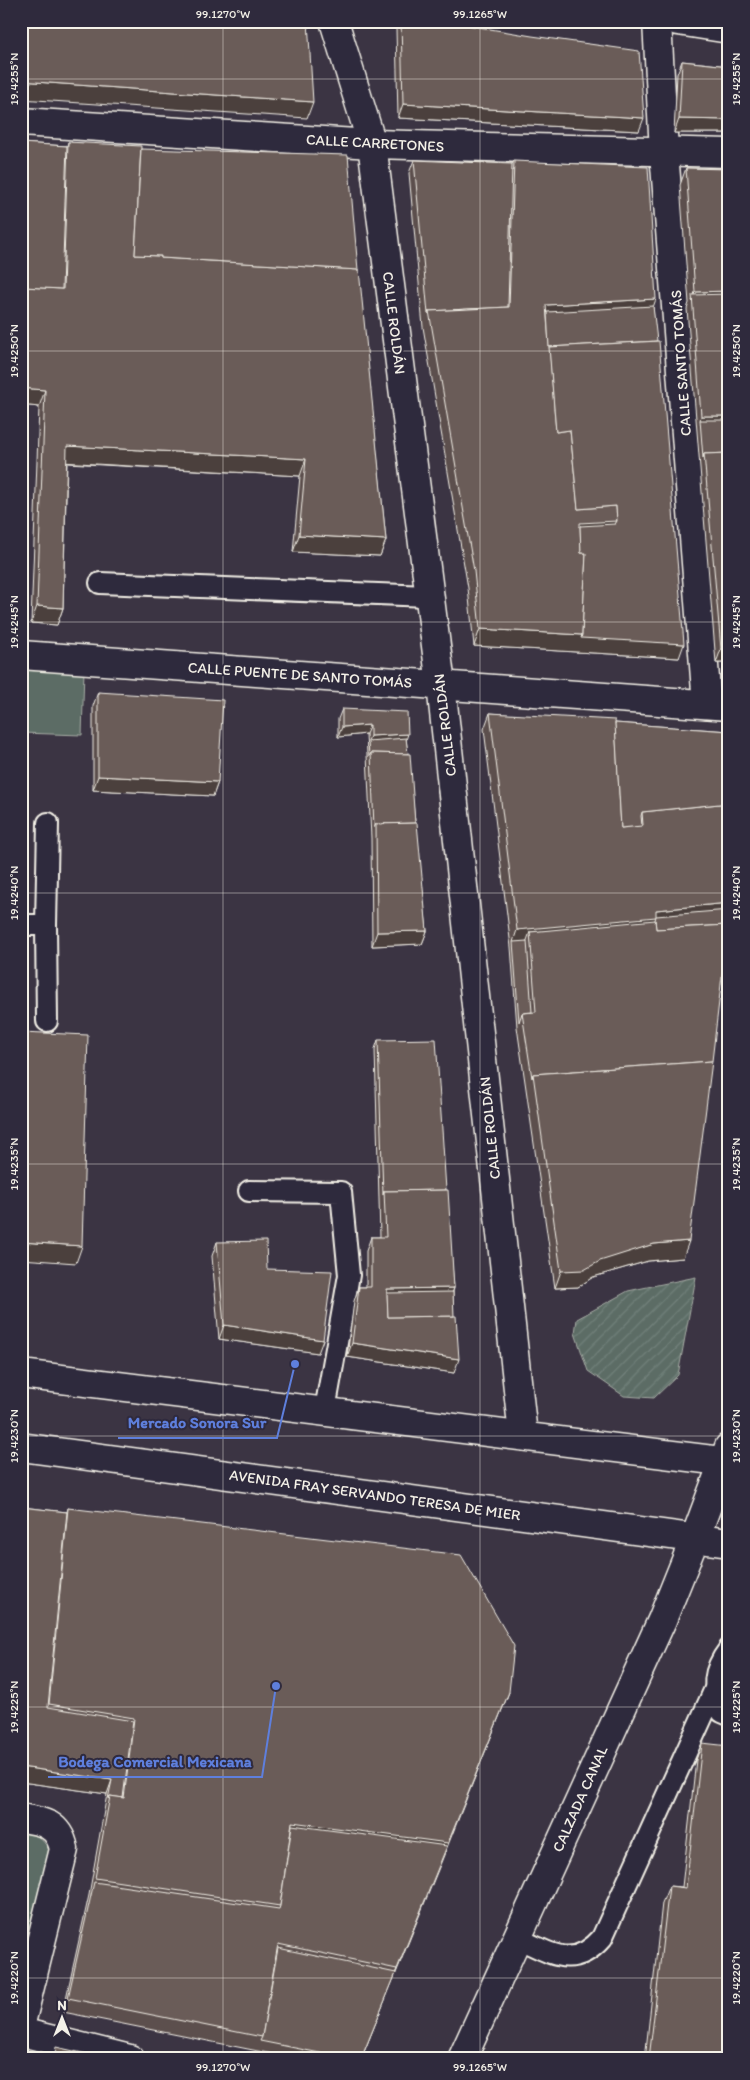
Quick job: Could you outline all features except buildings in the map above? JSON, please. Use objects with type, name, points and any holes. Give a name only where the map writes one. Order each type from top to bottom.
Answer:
[{"type":"street","name":"CALLE ROLDÁN","points":[[334,21],[372,144],[428,596],[441,685],[524,1435]]},
{"type":"street","name":"CALLE SANTO TOMÁS","points":[[657,21],[664,152],[718,705]]},
{"type":"street","points":[[678,21],[729,29]]},
{"type":"street","name":"CALLE CARRETONES","points":[[21,122],[372,144],[729,153]]},
{"type":"street","name":"CALLE PUENTE DE SANTO TOMÁS","points":[[21,655],[718,705]]},
{"type":"street","points":[[21,1374],[524,1435],[727,1457]]},
{"type":"street","name":"AVENIDA FRAY SERVANDO TERESA DE MIER","points":[[21,1447],[729,1543]]},
{"type":"street","name":"CALZADA CANAL","points":[[462,2059],[662,1620],[727,1457]]},
{"type":"street","points":[[21,1818],[43,1822],[52,1826],[62,1839],[64,1849],[21,2022]]},
{"type":"street","points":[[21,2032],[130,2059]]},
{"type":"lane","points":[[100,583],[428,596]]},
{"type":"lane","points":[[47,1021],[48,823]]},
{"type":"lane","points":[[21,924],[46,925]]},
{"type":"lane","points":[[249,1191],[341,1192],[349,1275],[325,1410]]},
{"type":"lane","points":[[517,1938],[557,1956],[574,1958],[590,1951],[602,1938],[714,1691],[718,1662],[729,1649]]},
{"type":"lane","points":[[714,1691],[722,1712],[729,1715]]},
{"type":"green space","points":[[21,668],[84,670],[82,735],[21,733]]},
{"type":"green space","points":[[696,1277],[678,1375],[654,1398],[624,1396],[588,1371],[575,1333],[577,1319],[628,1291]]},
{"type":"green space","points":[[21,1829],[40,1838],[51,1855],[21,2002]]},
{"type":"place","name":"Mercado Sonora Sur","points":[[295,1364]]},
{"type":"place","name":"Bodega Comercial Mexicana","points":[[276,1686]]}]
